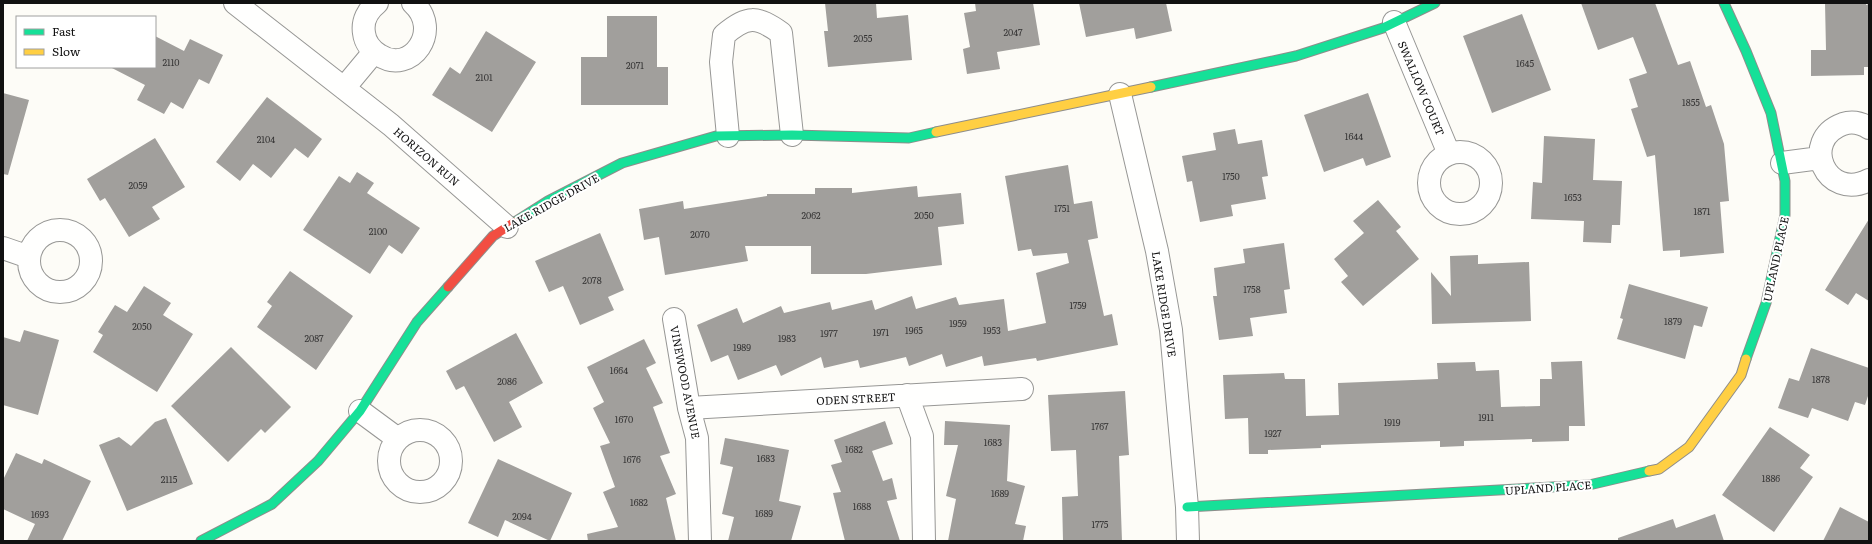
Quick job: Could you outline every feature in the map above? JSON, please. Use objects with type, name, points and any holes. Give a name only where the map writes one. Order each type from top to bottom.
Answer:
[{"type":"street","name":"HORIZON RUN","points":[[235,3],[391,125],[507,227]]},
{"type":"street","points":[[377,3],[365,18],[363,28],[364,37],[368,46],[374,52],[391,60],[401,60],[410,56],[417,50],[424,39],[426,25],[424,16],[413,3]]},
{"type":"street","name":"LAKE RIDGE DRIVE","points":[[200,541],[272,504],[318,461],[360,411],[417,322],[493,236],[548,201],[622,163],[716,136],[792,135],[909,138],[1296,56],[1383,28],[1436,3]]},
{"type":"street","name":"UPLAND PLACE","points":[[1187,507],[1589,485],[1659,469],[1689,448],[1741,375],[1766,303],[1785,215],[1785,181],[1771,113],[1724,3]]},
{"type":"street","points":[[728,136],[721,62],[724,35],[736,25],[751,20],[765,22],[781,33],[792,135]]},
{"type":"street","name":"SWALLOW COURT","points":[[1394,22],[1449,154]]},
{"type":"street","points":[[344,88],[374,52]]},
{"type":"street","name":"LAKE RIDGE DRIVE","points":[[1120,94],[1157,251],[1171,330],[1187,507],[1188,541]]},
{"type":"street","points":[[1869,128],[1855,123],[1846,123],[1837,126],[1829,132],[1824,139],[1820,158],[1823,167],[1828,174],[1844,184],[1853,185],[1869,180]]},
{"type":"street","points":[[1782,163],[1820,158]]},
{"type":"street","points":[[3,248],[29,257]]},
{"type":"street","name":"VINEWOOD AVENUE","points":[[674,319],[689,408],[697,438],[700,541]]},
{"type":"street","name":"ODEN STREET","points":[[689,408],[1022,389]]},
{"type":"street","points":[[907,395],[922,436],[924,541]]},
{"type":"street","points":[[360,411],[398,439]]},
{"type":"building","points":[[825,3],[876,3],[877,18],[908,15],[912,60],[828,67],[824,31],[828,31]]},
{"type":"building","points":[[975,3],[1033,3],[1040,45],[997,52],[1000,69],[967,74],[963,49],[970,47],[964,13],[976,11]]},
{"type":"building","points":[[1079,3],[1166,3],[1172,31],[1136,39],[1134,28],[1086,37]]},
{"type":"building","points":[[1581,3],[1655,3],[1678,65],[1690,61],[1706,107],[1711,105],[1724,144],[1729,201],[1720,202],[1724,253],[1680,257],[1680,250],[1663,251],[1655,155],[1647,157],[1631,109],[1638,107],[1629,79],[1647,73],[1633,37],[1598,50]]},
{"type":"building","points":[[1825,3],[1869,4],[1869,67],[1864,67],[1864,75],[1811,76],[1811,50],[1826,50]]},
{"type":"building","points":[[1522,14],[1551,90],[1492,113],[1463,36]]},
{"type":"building","points":[[607,16],[657,16],[657,67],[668,67],[668,105],[581,105],[581,57],[607,57]]},
{"type":"building","points":[[486,31],[536,62],[492,132],[432,95],[450,67],[460,74]]},
{"type":"building","points":[[156,37],[184,51],[190,39],[223,55],[209,84],[199,79],[183,109],[171,102],[164,114],[137,100],[145,85],[112,68],[156,68]]},
{"type":"building","points":[[3,93],[29,100],[8,175],[3,174]]},
{"type":"building","points":[[1368,93],[1391,157],[1366,166],[1363,158],[1324,172],[1304,115]]},
{"type":"building","points":[[267,97],[322,139],[308,158],[295,148],[271,178],[253,164],[240,181],[216,162]]},
{"type":"building","points":[[1235,129],[1238,144],[1262,140],[1268,176],[1262,177],[1266,199],[1231,205],[1233,216],[1200,222],[1192,181],[1187,182],[1182,156],[1216,150],[1213,133]]},
{"type":"building","points":[[1544,136],[1595,139],[1593,180],[1622,181],[1620,225],[1612,225],[1611,243],[1583,242],[1584,221],[1531,219],[1533,182],[1542,183]]},
{"type":"building","points":[[155,138],[185,187],[152,207],[160,219],[129,237],[105,198],[100,201],[87,179]]},
{"type":"building","points":[[1068,165],[1074,204],[1092,201],[1098,238],[1088,240],[1104,316],[1112,314],[1118,345],[1037,361],[1036,358],[984,366],[982,356],[946,367],[942,354],[909,366],[906,357],[860,368],[858,360],[824,368],[821,357],[781,376],[776,365],[738,380],[728,355],[711,362],[697,325],[737,308],[743,323],[781,306],[784,313],[830,302],[832,310],[872,300],[875,310],[912,296],[916,309],[956,297],[959,305],[1004,299],[1008,331],[1046,323],[1036,273],[1069,263],[1067,253],[1033,256],[1031,249],[1018,251],[1005,176]]},
{"type":"building","points":[[357,172],[374,183],[367,193],[420,228],[402,254],[389,245],[370,274],[303,230],[339,176],[350,183]]},
{"type":"building","points":[[917,186],[918,197],[961,193],[964,224],[938,227],[942,265],[866,274],[811,274],[811,246],[745,246],[748,261],[665,275],[659,237],[644,240],[639,209],[683,201],[684,209],[767,196],[767,194],[815,194],[815,188],[852,188],[852,193]]},
{"type":"building","points":[[1378,200],[1401,227],[1396,231],[1419,259],[1363,306],[1341,282],[1348,276],[1334,259],[1364,233],[1353,221]]},
{"type":"building","points":[[1869,219],[1869,301],[1856,293],[1848,305],[1825,290]]},
{"type":"building","points":[[600,233],[624,290],[608,297],[614,310],[580,325],[563,286],[549,292],[535,261]]},
{"type":"building","points":[[1284,243],[1290,289],[1284,290],[1287,313],[1250,318],[1253,336],[1219,340],[1213,296],[1217,296],[1214,268],[1245,263],[1243,249]]},
{"type":"building","points":[[1478,255],[1478,264],[1529,262],[1531,321],[1432,324],[1431,272],[1451,296],[1450,256]]},
{"type":"building","points":[[290,271],[353,316],[316,370],[257,327],[272,306],[267,302]]},
{"type":"building","points":[[1629,284],[1708,307],[1702,327],[1694,325],[1685,359],[1617,339],[1623,319],[1620,318]]},
{"type":"building","points":[[144,286],[171,303],[163,315],[193,334],[157,392],[93,352],[103,335],[98,332],[115,305],[127,312]]},
{"type":"building","points":[[24,330],[59,340],[38,415],[3,405],[3,337],[20,342]]},
{"type":"building","points":[[516,333],[543,383],[509,402],[522,427],[494,442],[464,386],[456,390],[446,371]]},
{"type":"building","points":[[644,339],[656,363],[646,368],[663,403],[653,407],[670,453],[660,456],[676,494],[666,498],[676,541],[588,541],[587,534],[618,527],[603,492],[615,487],[600,446],[610,443],[593,408],[604,402],[587,367]]},
{"type":"building","points":[[231,347],[291,407],[265,433],[261,429],[228,462],[171,406]]},
{"type":"building","points":[[1811,348],[1869,368],[1869,393],[1865,405],[1855,402],[1848,421],[1812,408],[1808,418],[1778,408],[1789,378],[1799,381]]},
{"type":"building","points":[[1582,361],[1585,426],[1569,426],[1569,441],[1532,442],[1532,439],[1464,441],[1464,446],[1440,447],[1440,441],[1321,445],[1321,448],[1268,450],[1268,454],[1249,454],[1248,418],[1225,419],[1223,375],[1284,373],[1285,379],[1305,379],[1306,416],[1339,415],[1338,383],[1438,379],[1437,363],[1475,362],[1476,371],[1499,370],[1501,407],[1540,406],[1540,379],[1552,379],[1551,362]]},
{"type":"building","points":[[1125,391],[1129,455],[1119,456],[1122,541],[1063,541],[1062,497],[1078,496],[1076,450],[1051,451],[1048,395]]},
{"type":"building","points":[[166,418],[193,484],[127,511],[99,445],[119,437],[131,446],[155,422]]},
{"type":"building","points":[[885,421],[893,444],[872,451],[883,481],[892,478],[897,499],[887,501],[900,541],[845,541],[833,493],[841,492],[831,465],[842,462],[834,440]]},
{"type":"building","points":[[945,421],[1010,425],[1007,481],[1025,486],[1015,524],[1026,526],[1023,541],[948,541],[956,499],[946,496],[958,445],[944,445]]},
{"type":"building","points":[[1770,427],[1810,455],[1800,468],[1813,477],[1774,532],[1722,495]]},
{"type":"building","points":[[725,438],[789,450],[779,501],[801,506],[791,541],[728,541],[734,517],[722,514],[733,467],[720,464]]},
{"type":"building","points":[[16,453],[42,464],[44,459],[91,481],[62,541],[27,541],[35,524],[3,509],[3,480]]},
{"type":"building","points":[[498,459],[572,493],[550,541],[505,520],[498,537],[468,523]]},
{"type":"building","points":[[1840,507],[1869,522],[1869,541],[1823,541]]},
{"type":"building","points":[[1715,514],[1724,541],[1618,541],[1618,538],[1673,519],[1676,528]]},
{"type":"traffic: fast","points":[[1151,87],[1296,56],[1383,28],[1435,3]]},
{"type":"traffic: fast","points":[[1724,3],[1746,51],[1771,113],[1785,181],[1785,215],[1766,303],[1746,359]]},
{"type":"traffic: fast","points":[[515,222],[548,201],[622,163],[716,136],[792,135],[909,138],[936,132]]},
{"type":"traffic: fast","points":[[201,541],[272,504],[318,461],[360,411],[417,322],[448,287]]},
{"type":"traffic: fast","points":[[1187,507],[1589,485],[1649,471]]},
{"type":"traffic: slow","points":[[936,132],[1151,87]]},
{"type":"traffic: slow","points":[[1649,471],[1659,469],[1689,447],[1741,375],[1746,359]]},
{"type":"traffic: jam","points":[[448,287],[493,236],[515,222]]}]
